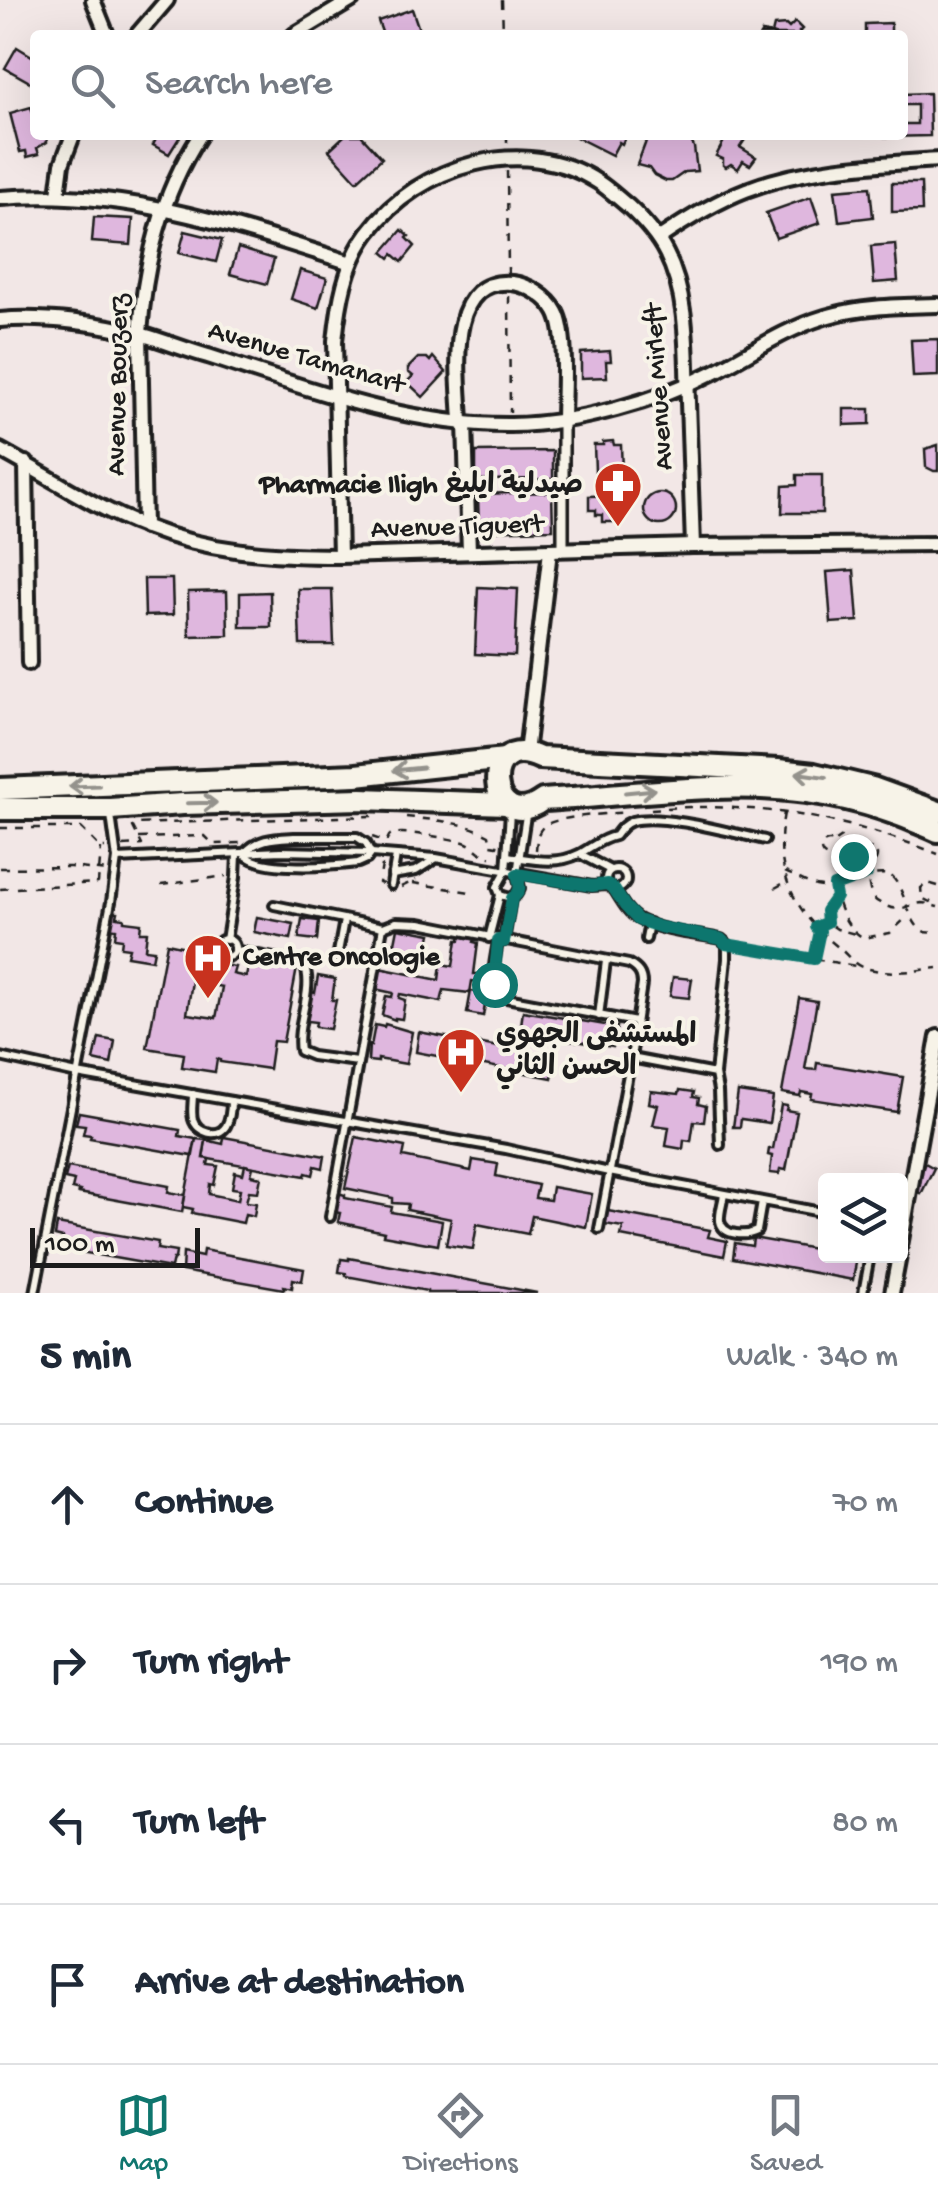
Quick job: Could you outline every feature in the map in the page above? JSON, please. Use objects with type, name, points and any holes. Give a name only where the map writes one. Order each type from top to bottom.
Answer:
[{"type":"highway","points":[[522,804],[496,788],[495,780],[496,772],[524,757]]},
{"type":"highway","points":[[522,804],[551,783],[550,774],[524,757]]},
{"type":"highway","points":[[0,789],[356,775],[524,757],[814,774],[872,788],[938,812]]},
{"type":"highway","points":[[0,809],[361,800],[522,804],[679,788],[756,787],[855,801],[938,831]]},
{"type":"street","points":[[93,0],[105,30]]},
{"type":"street","points":[[142,30],[167,0]]},
{"type":"street","points":[[301,30],[343,2]]},
{"type":"street","points":[[58,195],[62,164],[71,140]]},
{"type":"street","name":"Avenue Bouzerz","points":[[144,526],[140,333],[147,272],[163,209],[182,163],[197,140]]},
{"type":"street","name":"Avenue Mirleft","points":[[340,556],[335,341],[338,309],[351,263],[384,213],[408,193],[442,173],[507,159],[556,165],[598,182],[658,239],[683,306],[693,546]]},
{"type":"street","points":[[658,239],[718,202],[773,181],[836,168],[938,160]]},
{"type":"street","points":[[0,198],[58,195],[142,203],[215,220],[351,263]]},
{"type":"street","points":[[469,552],[459,337],[462,318],[476,295],[493,285],[508,283],[533,290],[547,301],[561,327],[564,420],[556,550],[524,757]]},
{"type":"street","name":"Avenue Tamanart","points":[[0,320],[25,318],[140,333],[336,398],[410,416],[510,425],[564,420],[658,396],[826,316],[871,308],[938,306]]},
{"type":"street","name":"Avenue Tiguert","points":[[0,450],[107,510],[144,526],[240,552],[340,556],[938,544]]},
{"type":"street","points":[[26,463],[29,663]]},
{"type":"street","points":[[908,1202],[938,1037]]},
{"type":"street","points":[[892,1293],[898,1263]]},
{"type":"lane","points":[[522,804],[507,842],[506,871],[498,883],[496,991],[502,997],[636,1022]]},
{"type":"lane","points":[[497,940],[512,898],[520,888],[517,874],[522,804]]},
{"type":"lane","points":[[35,1293],[111,902],[117,859],[110,808]]},
{"type":"lane","points":[[506,856],[554,862],[615,836],[628,822],[644,820],[663,820],[766,840]]},
{"type":"lane","points":[[226,940],[234,944],[234,950],[226,957],[219,954],[218,946],[226,940],[241,854],[256,843],[269,839],[357,837],[366,842],[371,853]]},
{"type":"lane","points":[[117,859],[281,852],[371,853],[436,858],[592,886],[624,885],[626,876],[621,870],[610,870],[579,854]]},
{"type":"lane","points":[[241,854],[276,866],[342,865],[368,859],[371,853]]},
{"type":"lane","points":[[390,886],[396,856]]},
{"type":"lane","points":[[392,876],[416,871],[436,858]]},
{"type":"lane","points":[[610,870],[606,876],[611,887],[638,920],[721,939],[726,944],[715,1074],[720,1145]]},
{"type":"lane","points":[[500,895],[512,898]]},
{"type":"lane","points":[[274,906],[382,928],[396,922],[413,922],[629,964],[640,973],[642,984],[631,1058],[599,1229]]},
{"type":"lane","points":[[337,958],[344,920]]},
{"type":"lane","points":[[646,940],[649,923]]},
{"type":"lane","points":[[330,1217],[382,928]]},
{"type":"lane","points":[[234,950],[304,964],[308,977],[300,1051],[358,1062]]},
{"type":"lane","points":[[599,1016],[606,961]]},
{"type":"lane","points":[[0,1057],[77,1074],[506,1148],[818,1212]]},
{"type":"lane","points":[[631,1058],[715,1074]]},
{"type":"lane","points":[[193,1094],[195,1124],[210,1133],[226,1128],[231,1100]]},
{"type":"lane","points":[[724,1194],[722,1228],[747,1236],[757,1230],[762,1202]]},
{"type":"lane","points":[[863,1293],[869,1263]]},
{"type":"path","points":[[502,0],[503,30]]},
{"type":"path","points":[[784,812],[779,837],[786,882],[818,929],[858,966]]},
{"type":"path","points":[[101,848],[142,845],[132,828],[135,824],[384,816]]},
{"type":"path","points":[[395,817],[475,829],[489,835],[491,845],[507,842]]},
{"type":"path","points":[[0,828],[81,828],[101,848]]},
{"type":"path","points":[[838,850],[832,856],[823,854],[821,849],[825,842],[834,842],[844,835]]},
{"type":"path","points":[[834,842],[838,850]]},
{"type":"path","points":[[0,889],[98,883],[101,848]]},
{"type":"path","points":[[838,850],[844,851],[867,874],[868,890],[876,902],[908,909],[938,898]]},
{"type":"path","points":[[853,861],[861,858]]},
{"type":"path","points":[[376,864],[382,862],[379,883],[402,887],[420,878]]},
{"type":"path","points":[[0,868],[70,867],[114,872]]},
{"type":"path","points":[[226,869],[226,876]]},
{"type":"path","points":[[784,872],[818,887],[834,886],[867,874],[890,875],[897,881],[919,930],[926,934],[938,931]]},
{"type":"path","points":[[160,885],[236,877]]},
{"type":"path","points":[[775,888],[786,882]]},
{"type":"path","points":[[411,883],[476,893]]},
{"type":"path","points":[[938,886],[928,883],[921,888],[922,898],[938,908]]},
{"type":"path","points":[[834,886],[842,913],[856,934]]},
{"type":"path","points":[[836,897],[826,911],[827,922],[864,938],[890,933],[910,914]]},
{"type":"path","points":[[814,959],[818,929],[827,922]]},
{"type":"path","points":[[726,944],[904,974],[938,968]]},
{"type":"building","points":[[412,9],[419,30],[381,30],[378,21]]},
{"type":"building","points":[[795,22],[802,29],[773,30],[774,26],[789,28]]},
{"type":"building","points":[[891,23],[891,30],[865,30],[865,24]]},
{"type":"building","points":[[17,47],[30,55],[30,82],[5,68]]},
{"type":"building","points":[[929,93],[930,136],[908,136],[908,124],[917,124],[917,105],[908,105],[908,94]]},
{"type":"building","points":[[30,107],[30,140],[47,140],[37,148],[39,154],[27,157],[26,151],[20,152],[10,113]]},
{"type":"building","points":[[156,140],[178,140],[169,154],[153,145]]},
{"type":"building","points":[[340,140],[366,140],[382,158],[357,181],[329,150]]},
{"type":"building","points":[[582,140],[624,140],[612,155]]},
{"type":"building","points":[[690,140],[697,171],[666,181],[649,168],[637,165],[646,141]]},
{"type":"building","points":[[724,140],[745,140],[740,147],[756,157],[750,165],[743,161],[738,169],[731,164],[726,167],[723,159],[716,156]]},
{"type":"building","points":[[892,183],[921,183],[922,211],[892,212]]},
{"type":"building","points":[[870,187],[873,217],[839,221],[835,190]]},
{"type":"building","points":[[811,197],[820,223],[776,238],[766,213]]},
{"type":"building","points":[[94,217],[133,219],[131,245],[92,242]]},
{"type":"building","points":[[402,230],[415,246],[402,262],[383,252]]},
{"type":"building","points":[[185,231],[222,240],[216,262],[179,253]]},
{"type":"building","points":[[895,244],[898,281],[874,283],[871,246]]},
{"type":"building","points":[[238,248],[274,259],[267,284],[230,274]]},
{"type":"building","points":[[300,270],[327,278],[318,308],[291,299]]},
{"type":"building","points":[[938,339],[938,376],[913,377],[911,340]]},
{"type":"building","points":[[610,351],[607,377],[581,378],[581,353]]},
{"type":"building","points":[[433,357],[446,372],[423,397],[407,382],[413,376],[408,368],[418,358],[430,361]]},
{"type":"building","points":[[844,409],[870,409],[870,424],[844,425]]},
{"type":"building","points":[[613,441],[614,445],[621,445],[622,471],[603,476],[603,471],[595,471],[594,445]]},
{"type":"building","points":[[938,445],[938,471],[934,471],[926,467],[925,449]]},
{"type":"building","points":[[553,451],[553,479],[476,480],[476,452]]},
{"type":"building","points":[[797,475],[822,475],[822,513],[782,513],[783,486],[797,485]]},
{"type":"building","points":[[552,492],[553,529],[479,531],[478,494]]},
{"type":"building","points":[[660,493],[671,498],[676,509],[671,520],[660,525],[649,520],[644,509],[649,498]]},
{"type":"building","points":[[618,495],[618,508],[625,509],[625,514],[617,515],[616,522],[602,522],[602,515],[589,510],[589,496]]},
{"type":"building","points":[[854,570],[858,621],[831,623],[827,572]]},
{"type":"building","points":[[144,579],[172,579],[173,615],[145,616]]},
{"type":"building","points":[[478,587],[518,589],[515,656],[475,654]]},
{"type":"building","points":[[298,589],[332,589],[334,645],[300,645]]},
{"type":"building","points":[[227,591],[228,635],[189,636],[188,592]]},
{"type":"building","points":[[270,592],[271,627],[240,627],[240,593]]},
{"type":"building","points":[[109,911],[118,912],[117,917],[124,921],[141,923],[140,932],[147,932],[145,949],[154,950],[152,960],[127,956],[129,948],[121,947],[122,939],[115,938],[116,929],[108,928]]},
{"type":"building","points":[[257,917],[294,924],[291,939],[254,932]]},
{"type":"building","points":[[302,919],[319,921],[317,940],[299,938]]},
{"type":"building","points":[[398,928],[431,934],[428,948],[437,950],[434,963],[417,963],[383,953],[386,941],[395,943]]},
{"type":"building","points":[[461,933],[476,935],[474,974],[481,974],[481,982],[472,981],[470,993],[444,990],[441,1002],[400,994],[399,998],[405,1000],[402,1019],[382,1015],[386,996],[392,997],[393,993],[375,989],[379,968],[439,980],[441,964],[453,966]]},
{"type":"building","points":[[167,943],[190,948],[187,966],[199,968],[200,961],[235,967],[233,974],[246,977],[250,959],[297,968],[283,1042],[273,1041],[269,1069],[217,1059],[215,1072],[182,1067],[184,1054],[147,1048]],"holes":[[[192,981],[222,987],[216,1018],[187,1014]]]},
{"type":"building","points":[[318,976],[335,979],[332,1000],[336,1000],[330,1029],[315,1027],[316,1022],[307,1021]]},
{"type":"building","points":[[673,977],[692,979],[689,998],[670,996]]},
{"type":"building","points":[[471,991],[487,994],[483,1016],[467,1013]]},
{"type":"building","points":[[799,998],[817,1001],[805,1069],[816,1070],[817,1063],[903,1077],[897,1112],[811,1099],[812,1094],[801,1092],[800,1096],[782,1093]]},
{"type":"building","points":[[523,1011],[617,1027],[613,1047],[520,1032]]},
{"type":"building","points":[[375,1025],[412,1032],[406,1064],[368,1061]]},
{"type":"building","points":[[419,1032],[556,1058],[552,1078],[416,1052]]},
{"type":"building","points":[[99,1038],[115,1041],[111,1064],[94,1060]]},
{"type":"building","points":[[680,1090],[694,1092],[698,1104],[706,1106],[704,1122],[694,1121],[691,1141],[684,1140],[683,1149],[666,1146],[669,1127],[653,1125],[658,1105],[649,1103],[651,1091],[679,1094]]},
{"type":"building","points":[[738,1092],[773,1097],[769,1123],[741,1119],[740,1127],[733,1127]]},
{"type":"building","points":[[781,1105],[797,1112],[786,1170],[780,1169],[779,1174],[770,1173],[772,1156],[768,1155],[769,1149],[773,1149]]},
{"type":"building","points":[[79,1112],[180,1130],[179,1136],[196,1139],[192,1156],[90,1138],[91,1135],[83,1134],[85,1125],[76,1124]]},
{"type":"building","points":[[224,1137],[325,1156],[323,1168],[315,1166],[313,1175],[305,1176],[203,1158],[206,1140],[223,1144]]},
{"type":"building","points":[[356,1137],[405,1147],[403,1157],[471,1171],[473,1160],[498,1164],[496,1176],[538,1185],[535,1198],[550,1200],[552,1187],[592,1194],[586,1227],[532,1216],[528,1234],[477,1224],[473,1249],[446,1245],[451,1219],[407,1210],[408,1204],[393,1203],[393,1198],[345,1188]]},
{"type":"building","points":[[196,1139],[206,1140],[203,1158],[209,1159],[208,1165],[218,1166],[209,1194],[238,1200],[240,1189],[232,1188],[235,1172],[243,1174],[245,1165],[253,1167],[251,1175],[261,1177],[258,1192],[249,1191],[246,1202],[256,1203],[254,1216],[245,1214],[243,1223],[192,1213],[193,1209],[183,1207]]},
{"type":"building","points":[[925,1163],[934,1168],[921,1194],[912,1190]]},
{"type":"building","points":[[68,1167],[169,1186],[168,1192],[185,1195],[182,1212],[79,1193],[72,1189],[74,1181],[65,1179]]},
{"type":"building","points":[[338,1193],[345,1198],[392,1207],[391,1212],[442,1221],[438,1245],[338,1222]]},
{"type":"building","points":[[608,1211],[710,1230],[708,1237],[727,1241],[724,1256],[621,1236],[623,1227],[605,1224]]},
{"type":"building","points":[[57,1224],[158,1242],[157,1249],[176,1252],[175,1259],[171,1268],[69,1250],[62,1246],[63,1238],[55,1236]]},
{"type":"building","points":[[753,1238],[818,1250],[818,1263],[856,1263],[853,1280],[733,1258],[735,1243],[752,1246]]},
{"type":"building","points":[[203,1250],[304,1269],[302,1281],[293,1279],[292,1288],[284,1289],[182,1271],[183,1253],[202,1257]]},
{"type":"building","points":[[341,1259],[537,1293],[427,1293],[346,1276],[339,1272]]},
{"type":"place","name":"Pharmacie Iligh صيدلية ايليغ","points":[[618,528]]},
{"type":"place","name":"Centre Oncologie","points":[[208,1000]]},
{"type":"place","name":"المستشفى الجهوي الحسن الثاني","points":[[461,1094]]},
{"type":"route","points":[[494,984],[498,940],[504,942],[512,898],[520,888],[517,874],[592,886],[607,884],[638,920],[721,939],[726,944],[814,959],[820,931],[816,927],[827,922],[826,911],[836,897],[834,886],[867,874],[853,856]]}]
